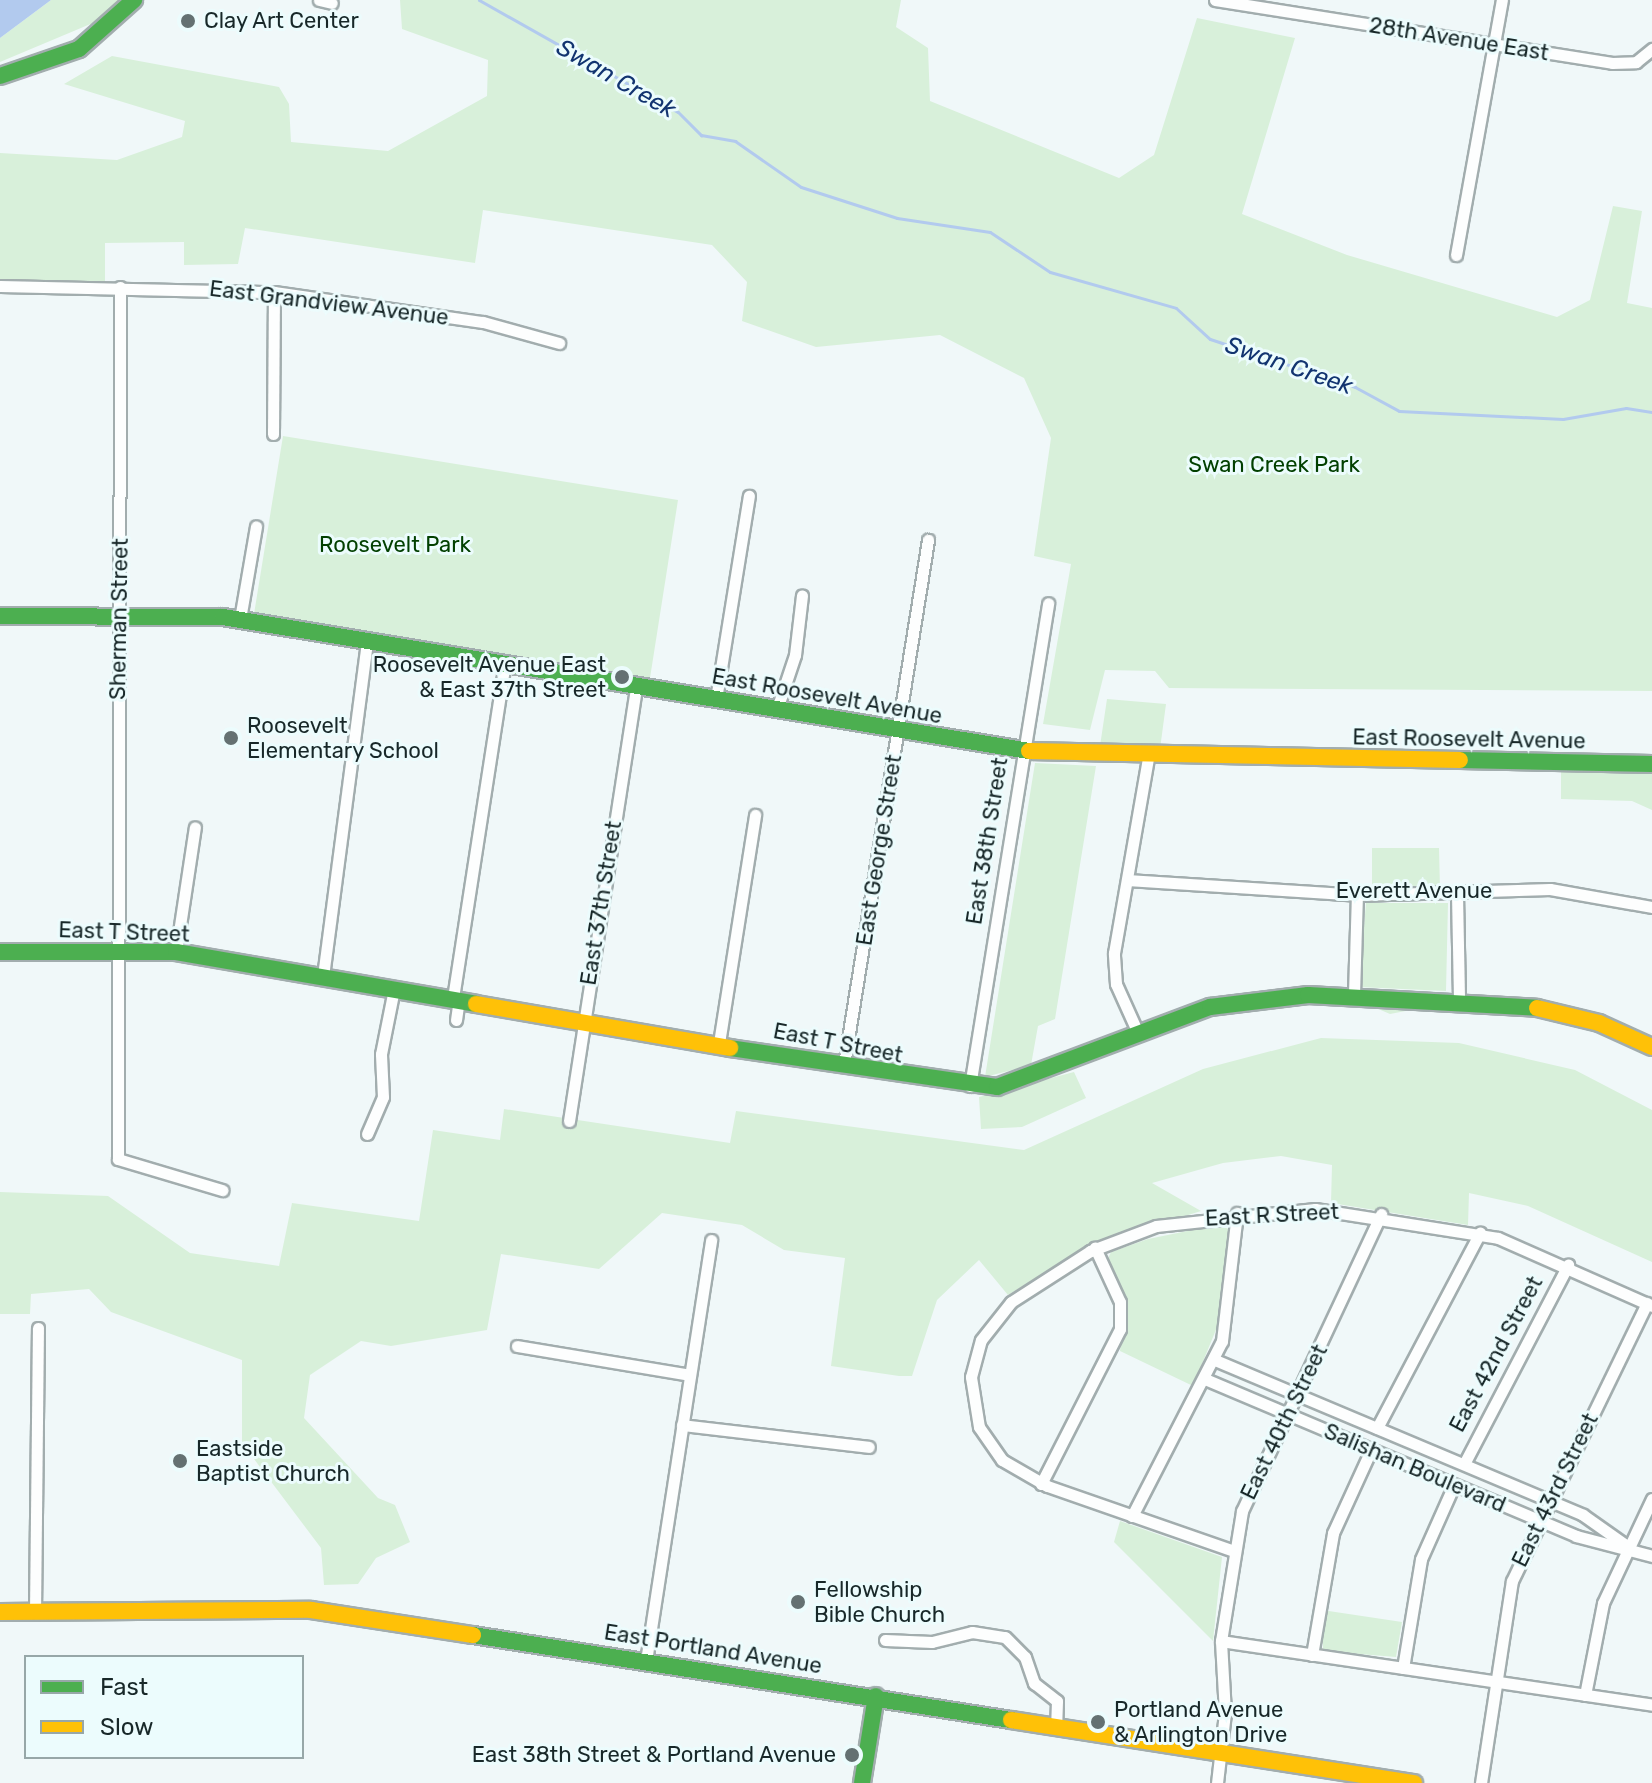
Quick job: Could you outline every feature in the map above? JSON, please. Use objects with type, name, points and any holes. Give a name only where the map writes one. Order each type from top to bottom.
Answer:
[{"type":"street","points":[[0,76],[79,49],[134,0]]},
{"type":"street","points":[[319,0],[332,3]]},
{"type":"street","name":"28th Avenue East","points":[[1215,0],[1622,64],[1652,49]]},
{"type":"street","points":[[1456,255],[1502,0]]},
{"type":"street","name":"East Grandview Avenue","points":[[0,286],[274,292],[483,322],[559,343]]},
{"type":"street","name":"Sherman Street","points":[[120,287],[118,1159],[222,1190]]},
{"type":"street","points":[[273,434],[274,292]]},
{"type":"street","points":[[716,699],[749,496]]},
{"type":"street","points":[[240,619],[256,526]]},
{"type":"street","name":"East George Street","points":[[844,1064],[928,540]]},
{"type":"street","points":[[777,709],[795,655],[802,595]]},
{"type":"street","name":"East 38th Street","points":[[970,1086],[1048,603]]},
{"type":"street","name":"East Roosevelt Avenue","points":[[0,616],[240,619],[1024,751],[1652,764]]},
{"type":"street","points":[[323,976],[367,640]]},
{"type":"street","points":[[456,1020],[456,999],[505,664]]},
{"type":"street","name":"East 37th Street","points":[[569,1121],[582,1020],[636,686]]},
{"type":"street","points":[[1138,1033],[1113,969],[1149,753]]},
{"type":"street","points":[[719,1043],[755,815]]},
{"type":"street","points":[[176,952],[195,827]]},
{"type":"street","name":"Everett Avenue","points":[[1127,880],[1357,895],[1550,889],[1652,907]]},
{"type":"street","points":[[1457,894],[1459,996]]},
{"type":"street","points":[[1354,994],[1357,895]]},
{"type":"street","name":"East T Street","points":[[0,952],[176,952],[970,1086],[1020,1083],[1138,1033],[1221,1005],[1354,994],[1459,996],[1563,1012],[1652,1046]]},
{"type":"street","points":[[367,1134],[383,1097],[381,1054],[394,989]]},
{"type":"street","points":[[1132,1516],[1215,1360],[1228,1320],[1237,1213]]},
{"type":"street","name":"East R Street","points":[[1041,1484],[1002,1460],[979,1427],[974,1359],[1011,1302],[1095,1248],[1156,1226],[1237,1213],[1381,1214],[1480,1233],[1568,1265],[1650,1305]]},
{"type":"street","name":"East 40th Street","points":[[1217,1783],[1221,1752],[1221,1641],[1234,1551],[1249,1488],[1297,1394],[1381,1214]]},
{"type":"street","points":[[1377,1428],[1480,1233]]},
{"type":"street","points":[[646,1661],[711,1240]]},
{"type":"street","points":[[1095,1248],[1120,1302],[1120,1329],[1041,1484],[1234,1551]]},
{"type":"street","name":"East 42nd Street","points":[[1464,1464],[1568,1265]]},
{"type":"street","name":"East 43rd Street","points":[[1481,1783],[1512,1581],[1547,1500],[1650,1305]]},
{"type":"street","points":[[35,1612],[38,1328]]},
{"type":"street","points":[[517,1346],[690,1375]]},
{"type":"street","name":"Salishan Boulevard","points":[[1215,1360],[1547,1500],[1627,1546]]},
{"type":"street","name":"Salishan Boulevard","points":[[1205,1379],[1537,1520],[1652,1556]]},
{"type":"street","points":[[682,1425],[869,1447]]},
{"type":"street","points":[[1312,1655],[1333,1533],[1371,1450]]},
{"type":"street","points":[[1403,1668],[1421,1559],[1454,1485]]},
{"type":"street","points":[[1585,1695],[1601,1607],[1627,1546],[1652,1499]]},
{"type":"street","name":"East Portland Avenue","points":[[0,1612],[311,1610],[876,1696],[1414,1783]]},
{"type":"street","points":[[885,1640],[932,1642],[972,1632],[1005,1637],[1025,1657],[1034,1683],[1057,1701],[1056,1726]]},
{"type":"street","points":[[1221,1641],[1652,1705]]},
{"type":"street","points":[[862,1783],[876,1696]]},
{"type":"green space","points":[[51,0],[118,0],[100,20],[0,62],[0,38]]},
{"type":"green space","name":"Swan Creek Park","points":[[400,0],[901,0],[896,27],[928,48],[930,101],[1119,178],[1154,155],[1197,18],[1295,38],[1242,214],[1347,255],[1557,317],[1590,300],[1613,206],[1642,211],[1627,303],[1652,308],[1652,691],[1169,688],[1155,671],[1105,670],[1090,730],[1043,724],[1071,564],[1034,556],[1051,438],[1024,378],[940,335],[816,347],[742,321],[747,282],[712,245],[483,210],[475,263],[245,228],[238,264],[184,265],[184,242],[105,243],[105,281],[0,281],[0,153],[117,160],[182,137],[185,121],[64,84],[112,56],[279,87],[289,104],[291,142],[388,151],[487,96],[488,60],[402,29]]},
{"type":"green space","name":"Roosevelt Park","points":[[283,436],[678,500],[650,678],[254,614]]},
{"type":"green space","points":[[1107,699],[1166,704],[1160,749],[1100,746]]},
{"type":"green space","points":[[1035,763],[1096,766],[1055,1019],[1038,1026],[1031,1065],[985,1077]]},
{"type":"green space","points":[[1561,771],[1652,773],[1652,810],[1632,801],[1561,799]]},
{"type":"green space","points":[[1372,848],[1439,848],[1440,889],[1372,890]]},
{"type":"green space","points":[[1366,903],[1448,903],[1446,991],[1359,987]]},
{"type":"green space","points":[[1362,1002],[1447,1003],[1390,1014]]},
{"type":"green space","points":[[1321,1038],[1459,1043],[1575,1070],[1652,1110],[1652,1262],[1528,1206],[1469,1193],[1468,1225],[1331,1203],[1332,1165],[1281,1156],[1223,1163],[1152,1183],[1201,1211],[1089,1246],[1008,1295],[979,1260],[937,1300],[912,1376],[899,1376],[831,1366],[845,1258],[784,1250],[742,1225],[662,1213],[599,1269],[501,1254],[487,1330],[391,1346],[361,1341],[310,1375],[304,1418],[378,1498],[395,1505],[410,1542],[376,1558],[358,1584],[324,1585],[321,1548],[242,1443],[242,1360],[111,1312],[89,1289],[31,1294],[30,1314],[0,1314],[0,1192],[108,1196],[190,1253],[279,1266],[292,1203],[419,1221],[433,1130],[500,1140],[504,1109],[730,1143],[736,1111],[1024,1150],[1203,1069]]},
{"type":"green space","points":[[1074,1072],[1086,1098],[1022,1127],[981,1129],[979,1097]]},
{"type":"green space","points":[[1217,1225],[1229,1229],[1222,1315],[1193,1386],[1120,1351],[1125,1301],[1106,1263],[1111,1252],[1148,1239]]},
{"type":"green space","points":[[1120,1521],[1222,1557],[1213,1641],[1114,1542]]},
{"type":"green space","points":[[1322,1610],[1402,1622],[1396,1657],[1323,1651]]},
{"type":"water","points":[[0,0],[51,0],[0,38]]},
{"type":"waterway","name":"Swan Creek","points":[[479,0],[678,112],[701,135],[735,141],[801,187],[897,218],[990,232],[1050,272],[1176,308],[1210,339],[1355,387],[1399,411],[1563,419],[1626,408],[1652,412]]},
{"type":"traffic: fast","points":[[0,76],[79,49],[134,0]]},
{"type":"traffic: fast","points":[[0,616],[223,617],[1029,751]]},
{"type":"traffic: fast","points":[[1460,760],[1652,764]]},
{"type":"traffic: fast","points":[[0,952],[176,952],[476,1004]]},
{"type":"traffic: fast","points":[[730,1048],[997,1087],[1210,1007],[1308,995],[1537,1008]]},
{"type":"traffic: fast","points":[[473,1635],[1011,1720]]},
{"type":"traffic: fast","points":[[862,1783],[876,1696]]},
{"type":"traffic: slow","points":[[1029,751],[1460,760]]},
{"type":"traffic: slow","points":[[476,1004],[730,1048]]},
{"type":"traffic: slow","points":[[1537,1008],[1599,1023],[1652,1047]]},
{"type":"traffic: slow","points":[[0,1612],[311,1610],[473,1635]]},
{"type":"traffic: slow","points":[[1011,1720],[1414,1783]]},
{"type":"place","name":"Clay Art Center","points":[[188,21]]},
{"type":"place","name":"Roosevelt Avenue East & East 37th Street","points":[[622,677]]},
{"type":"place","name":"Roosevelt Elementary School","points":[[231,738]]},
{"type":"place","name":"Eastside Baptist Church","points":[[180,1461]]},
{"type":"place","name":"Fellowship Bible Church","points":[[798,1602]]},
{"type":"place","name":"Portland Avenue & Arlington Drive","points":[[1098,1722]]},
{"type":"place","name":"East 38th Street & Portland Avenue","points":[[852,1755]]}]
